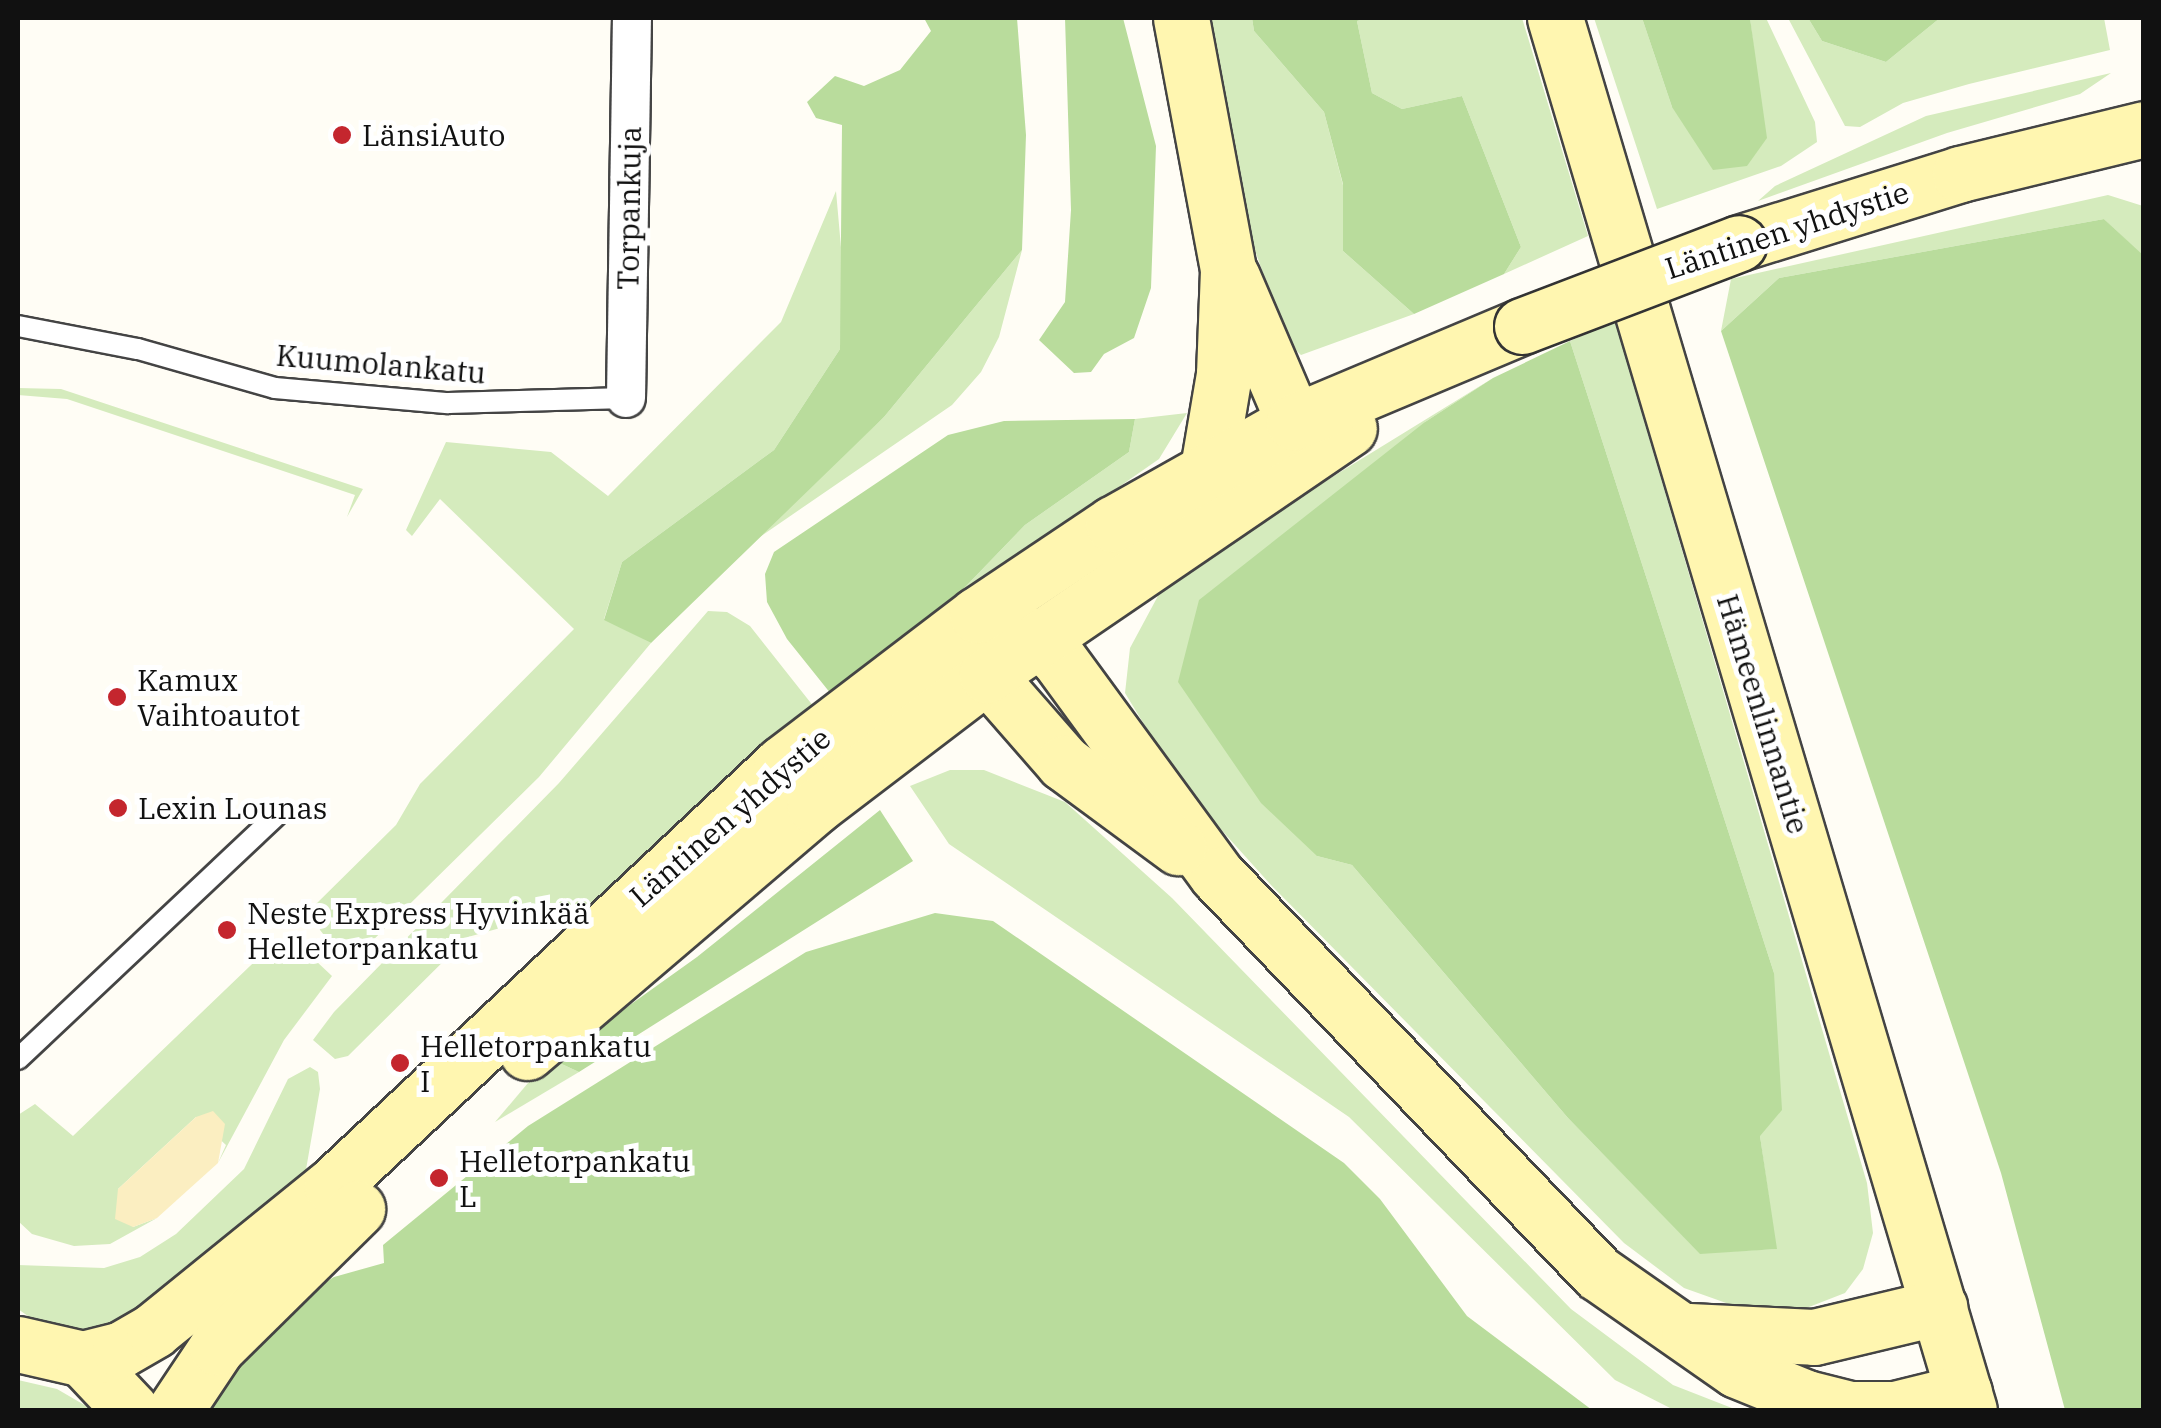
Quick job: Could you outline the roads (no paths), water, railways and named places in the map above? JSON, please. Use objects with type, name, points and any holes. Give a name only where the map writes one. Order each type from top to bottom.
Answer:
[{"type":"main road","points":[[1181,18],[1228,270],[1224,374],[1208,469]]},
{"type":"main road","name":"Hämeenlinnantie","points":[[1554,18],[1967,1401]]},
{"type":"main road","name":"Läntinen yhdystie","points":[[83,1359],[120,1350],[154,1330],[332,1186],[782,764],[977,615],[1208,469],[1294,422],[1442,364],[1522,326],[1739,243],[1960,174],[2144,129]]},
{"type":"main road","points":[[1228,270],[1294,422]]},
{"type":"main road","name":"Läntinen yhdystie","points":[[175,1410],[216,1347],[258,1302],[516,1061],[815,806],[1037,639],[1442,364]]},
{"type":"main road","points":[[977,615],[1037,639],[1217,875],[1489,1165],[1598,1273],[1671,1328],[1736,1370],[1850,1408],[1895,1409],[1967,1401]]},
{"type":"main road","points":[[977,615],[987,675],[1064,764],[1217,875]]},
{"type":"main road","points":[[1671,1328],[1772,1340],[1814,1337],[1939,1307]]},
{"type":"main road","points":[[18,1344],[83,1359],[130,1410]]},
{"type":"street","name":"Torpankuja","points":[[626,398],[632,18]]},
{"type":"lane","name":"Kuumolankatu","points":[[18,326],[138,349],[275,388],[448,403],[626,398]]},
{"type":"lane","points":[[18,1059],[280,812]]},
{"type":"place","name":"LänsiAuto","points":[[342,135]]},
{"type":"place","name":"Kamux Vaihtoautot","points":[[117,697]]},
{"type":"place","name":"Lexin Lounas","points":[[118,808]]},
{"type":"place","name":"Neste Express Hyvinkää Helletorpankatu","points":[[227,930]]},
{"type":"place","name":"Helletorpankatu I","points":[[400,1063]]},
{"type":"place","name":"Helletorpankatu L","points":[[439,1178]]}]
